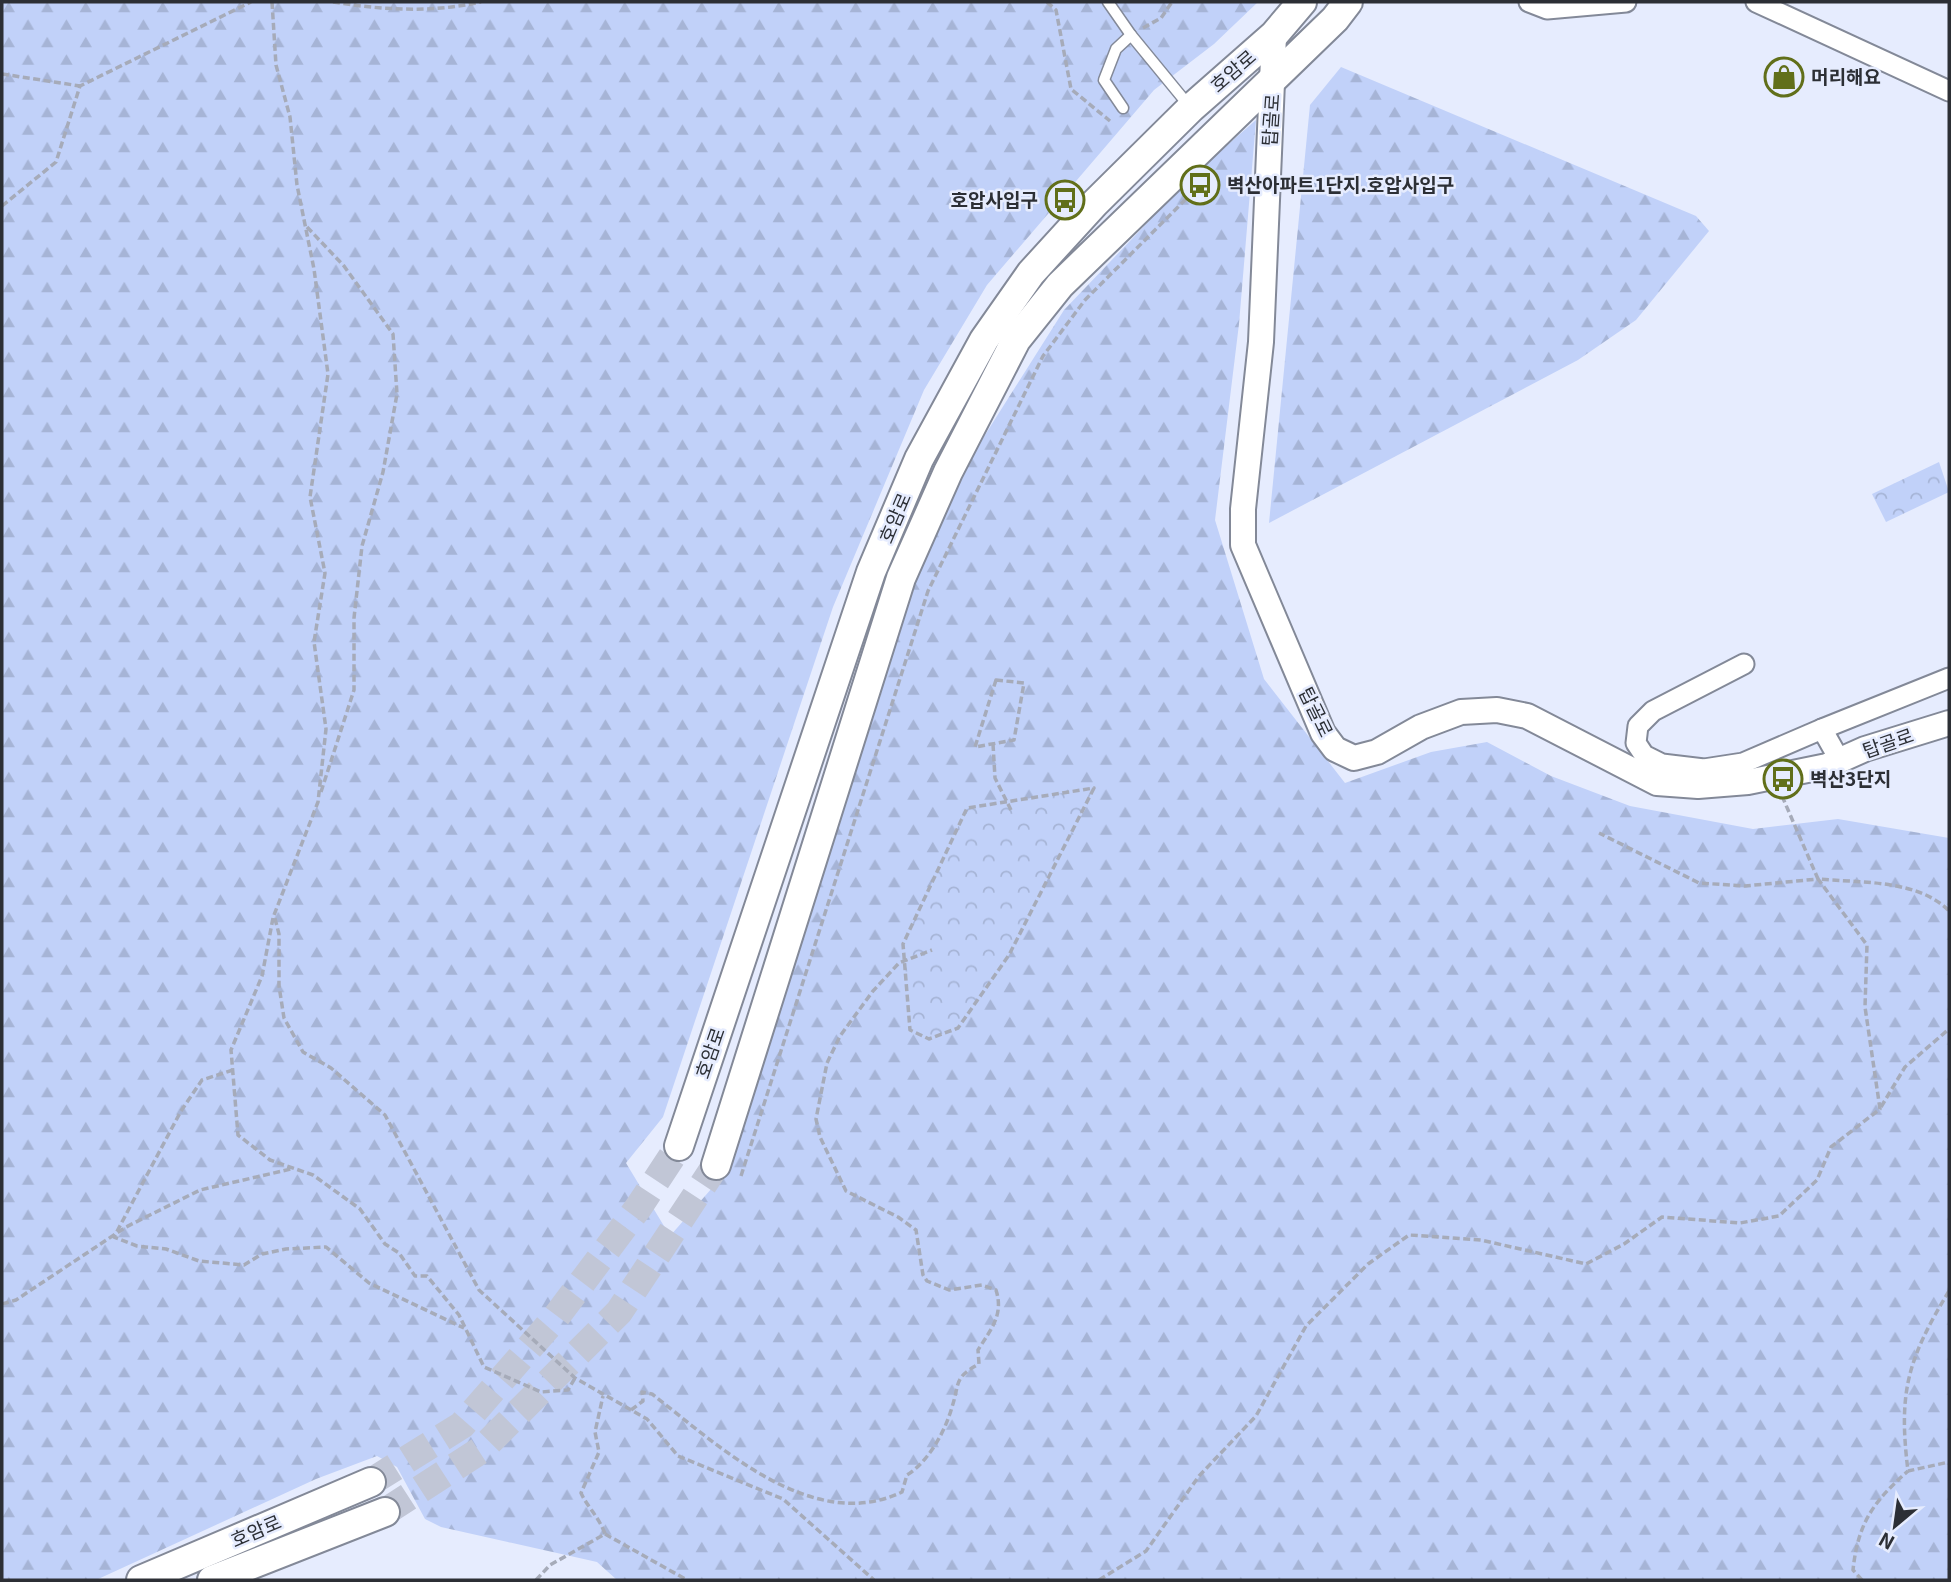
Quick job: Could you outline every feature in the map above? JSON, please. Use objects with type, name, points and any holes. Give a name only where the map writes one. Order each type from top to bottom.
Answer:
[{"type":"main road","name":"호암로","points":[[679,1146],[871,572],[919,459],[984,340],[1031,273],[1094,204],[1191,108],[1274,35],[1302,2]]},
{"type":"main road","points":[[716,1165],[901,578],[947,472],[1016,340],[1060,285],[1342,10]]},
{"type":"main road","name":"호암로","points":[[141,1580],[371,1482]]},
{"type":"main road","points":[[212,1580],[385,1512]]},
{"type":"street","points":[[1529,2],[1546,9],[1626,2]]},
{"type":"street","points":[[1756,2],[1949,91]]},
{"type":"street","name":"탑골로","points":[[1274,35],[1262,342],[1243,509],[1243,545],[1323,733],[1335,749],[1354,758],[1377,752],[1421,727],[1461,712],[1497,710],[1527,716],[1657,783],[1698,786],[1748,782],[1828,766],[1865,749],[1949,723]]},
{"type":"street","points":[[1744,664],[1653,711],[1638,726],[1636,743],[1644,755],[1662,764],[1704,769],[1743,763],[1949,678]]},
{"type":"street","points":[[1822,729],[1840,761]]},
{"type":"lane","points":[[1108,2],[1131,35],[1191,108]]},
{"type":"lane","points":[[1124,108],[1104,79],[1116,49],[1131,35]]},
{"type":"lane","points":[[1249,317],[1262,342]]},
{"type":"path","points":[[2,74],[80,86],[251,2]]},
{"type":"path","points":[[272,2],[276,65],[290,117],[297,185],[314,269],[328,374],[310,497],[325,573],[314,642],[326,729],[318,802]]},
{"type":"path","points":[[333,2],[383,10],[461,6],[481,2]]},
{"type":"path","points":[[1047,2],[1056,10],[1072,89],[1110,121]]},
{"type":"path","points":[[1131,35],[1161,18],[1172,2]]},
{"type":"path","points":[[2,206],[56,162],[80,86]]},
{"type":"path","points":[[741,1176],[928,591],[1044,356],[1085,300],[1209,176]]},
{"type":"path","points":[[305,226],[344,266],[393,334],[397,394],[383,472],[362,546],[354,618],[354,690],[318,802],[274,915],[262,976],[231,1050],[238,1135],[270,1160],[313,1175],[360,1209],[384,1244],[399,1253],[415,1276],[428,1276],[460,1315],[484,1367],[541,1392],[568,1390],[575,1378]]},
{"type":"path","points":[[996,680],[1024,683],[1014,740],[993,744],[975,747],[996,680]]},
{"type":"path","points":[[993,744],[995,778],[1011,810]]},
{"type":"path","points":[[1094,788],[1009,955],[958,1028],[929,1039],[910,1030],[904,960],[902,944],[967,808],[1094,788]]},
{"type":"path","points":[[1778,788],[1818,879],[1867,945],[1865,1007],[1880,1109]]},
{"type":"path","points":[[1600,833],[1699,883],[1745,886],[1818,879],[1908,888],[1941,902],[1949,911]]},
{"type":"path","points":[[274,915],[279,934],[279,986],[284,1018],[303,1052],[331,1068],[385,1115],[479,1290],[575,1378],[647,1419],[678,1456],[783,1499],[874,1580]]},
{"type":"path","points":[[630,1411],[643,1401],[642,1392],[652,1394],[713,1446],[776,1483],[836,1503],[883,1501],[902,1492],[907,1475],[921,1467],[953,1407],[955,1387],[963,1373],[979,1363],[978,1350],[998,1321],[1000,1302],[996,1290],[982,1285],[949,1290],[927,1282],[923,1275],[916,1230],[898,1217],[846,1191],[820,1138],[816,1119],[834,1046],[873,990],[904,960],[932,950]]},
{"type":"path","points":[[1099,1580],[1146,1551],[1199,1476],[1256,1416],[1306,1326],[1368,1264],[1409,1235],[1480,1240],[1586,1264],[1624,1244],[1662,1217],[1740,1223],[1779,1216],[1817,1180],[1831,1147],[1880,1109],[1905,1067],[1949,1030]]},
{"type":"path","points":[[114,1237],[181,1111],[202,1080],[233,1070]]},
{"type":"path","points":[[2,1304],[16,1300],[126,1227],[200,1191],[295,1168]]},
{"type":"path","points":[[114,1237],[137,1246],[166,1249],[200,1262],[244,1265],[262,1254],[286,1249],[326,1247],[369,1283],[404,1301],[444,1316],[467,1330]]},
{"type":"path","points":[[1908,1471],[1902,1423],[1906,1380],[1921,1337],[1949,1291]]},
{"type":"path","points":[[603,1396],[595,1432],[600,1452],[580,1493],[587,1506],[598,1516],[605,1534],[687,1580]]},
{"type":"path","points":[[1862,1580],[1853,1570],[1856,1538],[1874,1508],[1908,1471],[1949,1462]]},
{"type":"path","points":[[536,1580],[550,1566],[605,1534]]},
{"type":"green space","points":[[2,2],[1258,2],[1214,44],[1154,90],[987,285],[924,390],[833,607],[663,1117],[626,1163],[670,1236],[712,1188],[754,1083],[854,735],[949,492],[1064,310],[1194,174],[1256,120],[1239,324],[1215,520],[1264,679],[1345,783],[1431,752],[1487,742],[1551,776],[1630,806],[1753,829],[1838,819],[1949,838],[1949,1580],[617,1580],[597,1562],[441,1527],[425,1519],[397,1467],[377,1456],[316,1479],[96,1580],[2,1580]]},
{"type":"green space","points":[[1341,67],[1696,216],[1709,231],[1636,320],[1578,360],[1269,523],[1310,105]]},
{"type":"green space","points":[[1939,462],[1949,492],[1886,522],[1872,494]]},
{"type":"green space","points":[[1094,788],[1009,955],[958,1028],[929,1039],[910,1030],[903,944],[967,808]]},
{"type":"tunnel","points":[[371,1482],[462,1425],[556,1317],[638,1208],[679,1146]]},
{"type":"tunnel","points":[[385,1512],[481,1450],[619,1312],[716,1165]]},
{"type":"place","name":"머리해요","points":[[1784,77]]},
{"type":"place","name":"벽산아파트1단지.호압사입구","points":[[1200,185]]},
{"type":"place","name":"호압사입구","points":[[1065,200]]},
{"type":"place","name":"벽산3단지","points":[[1783,779]]}]
